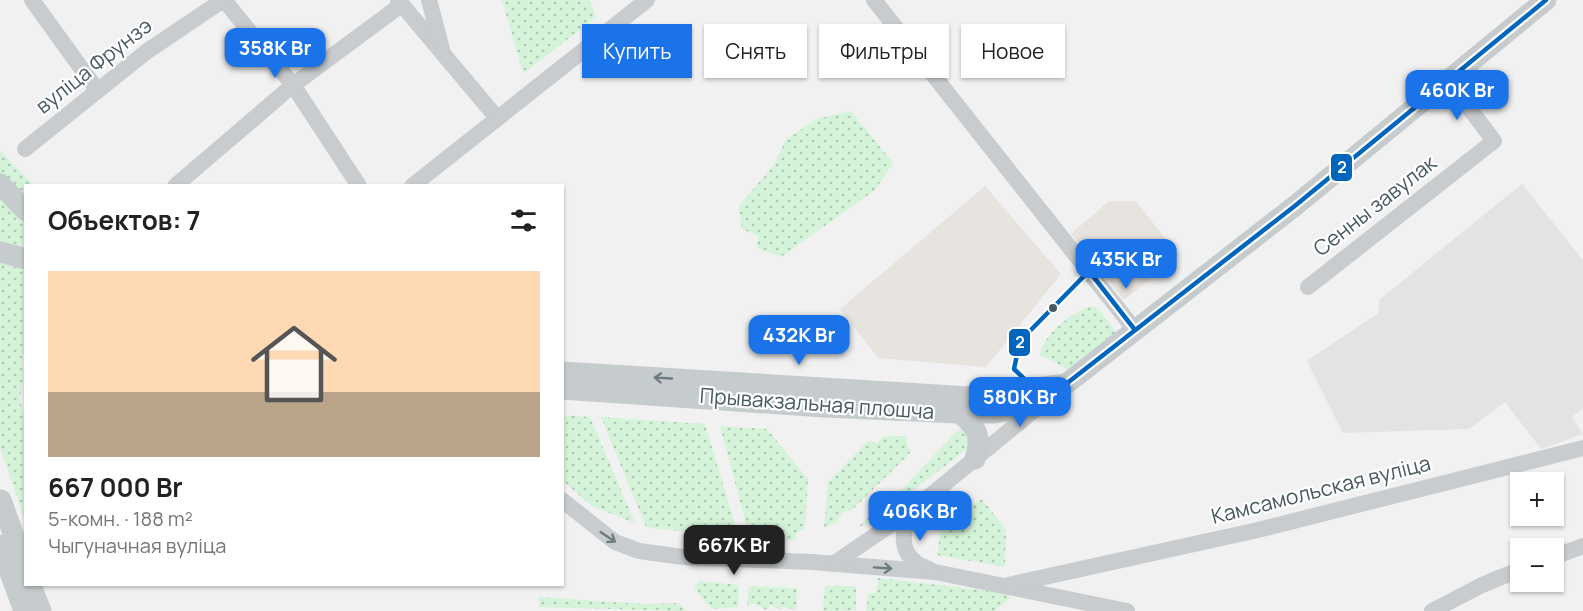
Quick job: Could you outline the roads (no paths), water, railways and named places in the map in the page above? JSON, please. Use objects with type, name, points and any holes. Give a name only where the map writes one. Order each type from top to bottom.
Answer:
[{"type":"main road","name":"Прывакзальная плошча","points":[[564,389],[824,407],[959,413],[994,413],[1018,409],[1066,384],[1296,204],[1546,0]]},
{"type":"main road","points":[[0,184],[24,209]]},
{"type":"main road","points":[[0,252],[24,259]]},
{"type":"main road","name":"Прывакзальная плошча","points":[[564,372],[970,397],[1036,390],[1066,384]]},
{"type":"main road","points":[[959,413],[978,431],[980,442],[975,459]]},
{"type":"main road","points":[[0,499],[24,564]]},
{"type":"main road","points":[[0,545],[24,611]]},
{"type":"main road","points":[[0,565],[24,562]]},
{"type":"main road","points":[[0,576],[24,574]]},
{"type":"main road","points":[[31,586],[41,611]]},
{"type":"street","points":[[32,0],[97,90]]},
{"type":"street","points":[[224,0],[294,85],[358,184]]},
{"type":"street","name":"вуліца Фрунзэ","points":[[25,149],[146,52],[224,0]]},
{"type":"street","points":[[429,0],[443,54]]},
{"type":"street","points":[[414,184],[647,0]]},
{"type":"street","points":[[874,0],[1135,330]]},
{"type":"street","points":[[177,184],[294,85],[399,2],[497,118]]},
{"type":"street","name":"Сенны завулак","points":[[1308,287],[1494,141],[1448,80]]},
{"type":"street","points":[[833,564],[914,509],[1066,384]]},
{"type":"street","name":"Камсамольская вуліца","points":[[1008,585],[1258,530],[1583,448]]},
{"type":"street","points":[[564,502],[615,542],[639,551],[682,557],[833,564],[935,572],[1008,585],[1126,611]]},
{"type":"street","points":[[914,509],[906,524],[903,546],[912,561],[935,572]]},
{"type":"street","points":[[1564,553],[1583,546]]},
{"type":"street","points":[[1068,570],[1063,583],[1068,598]]},
{"type":"street","points":[[1432,611],[1510,574]]}]
